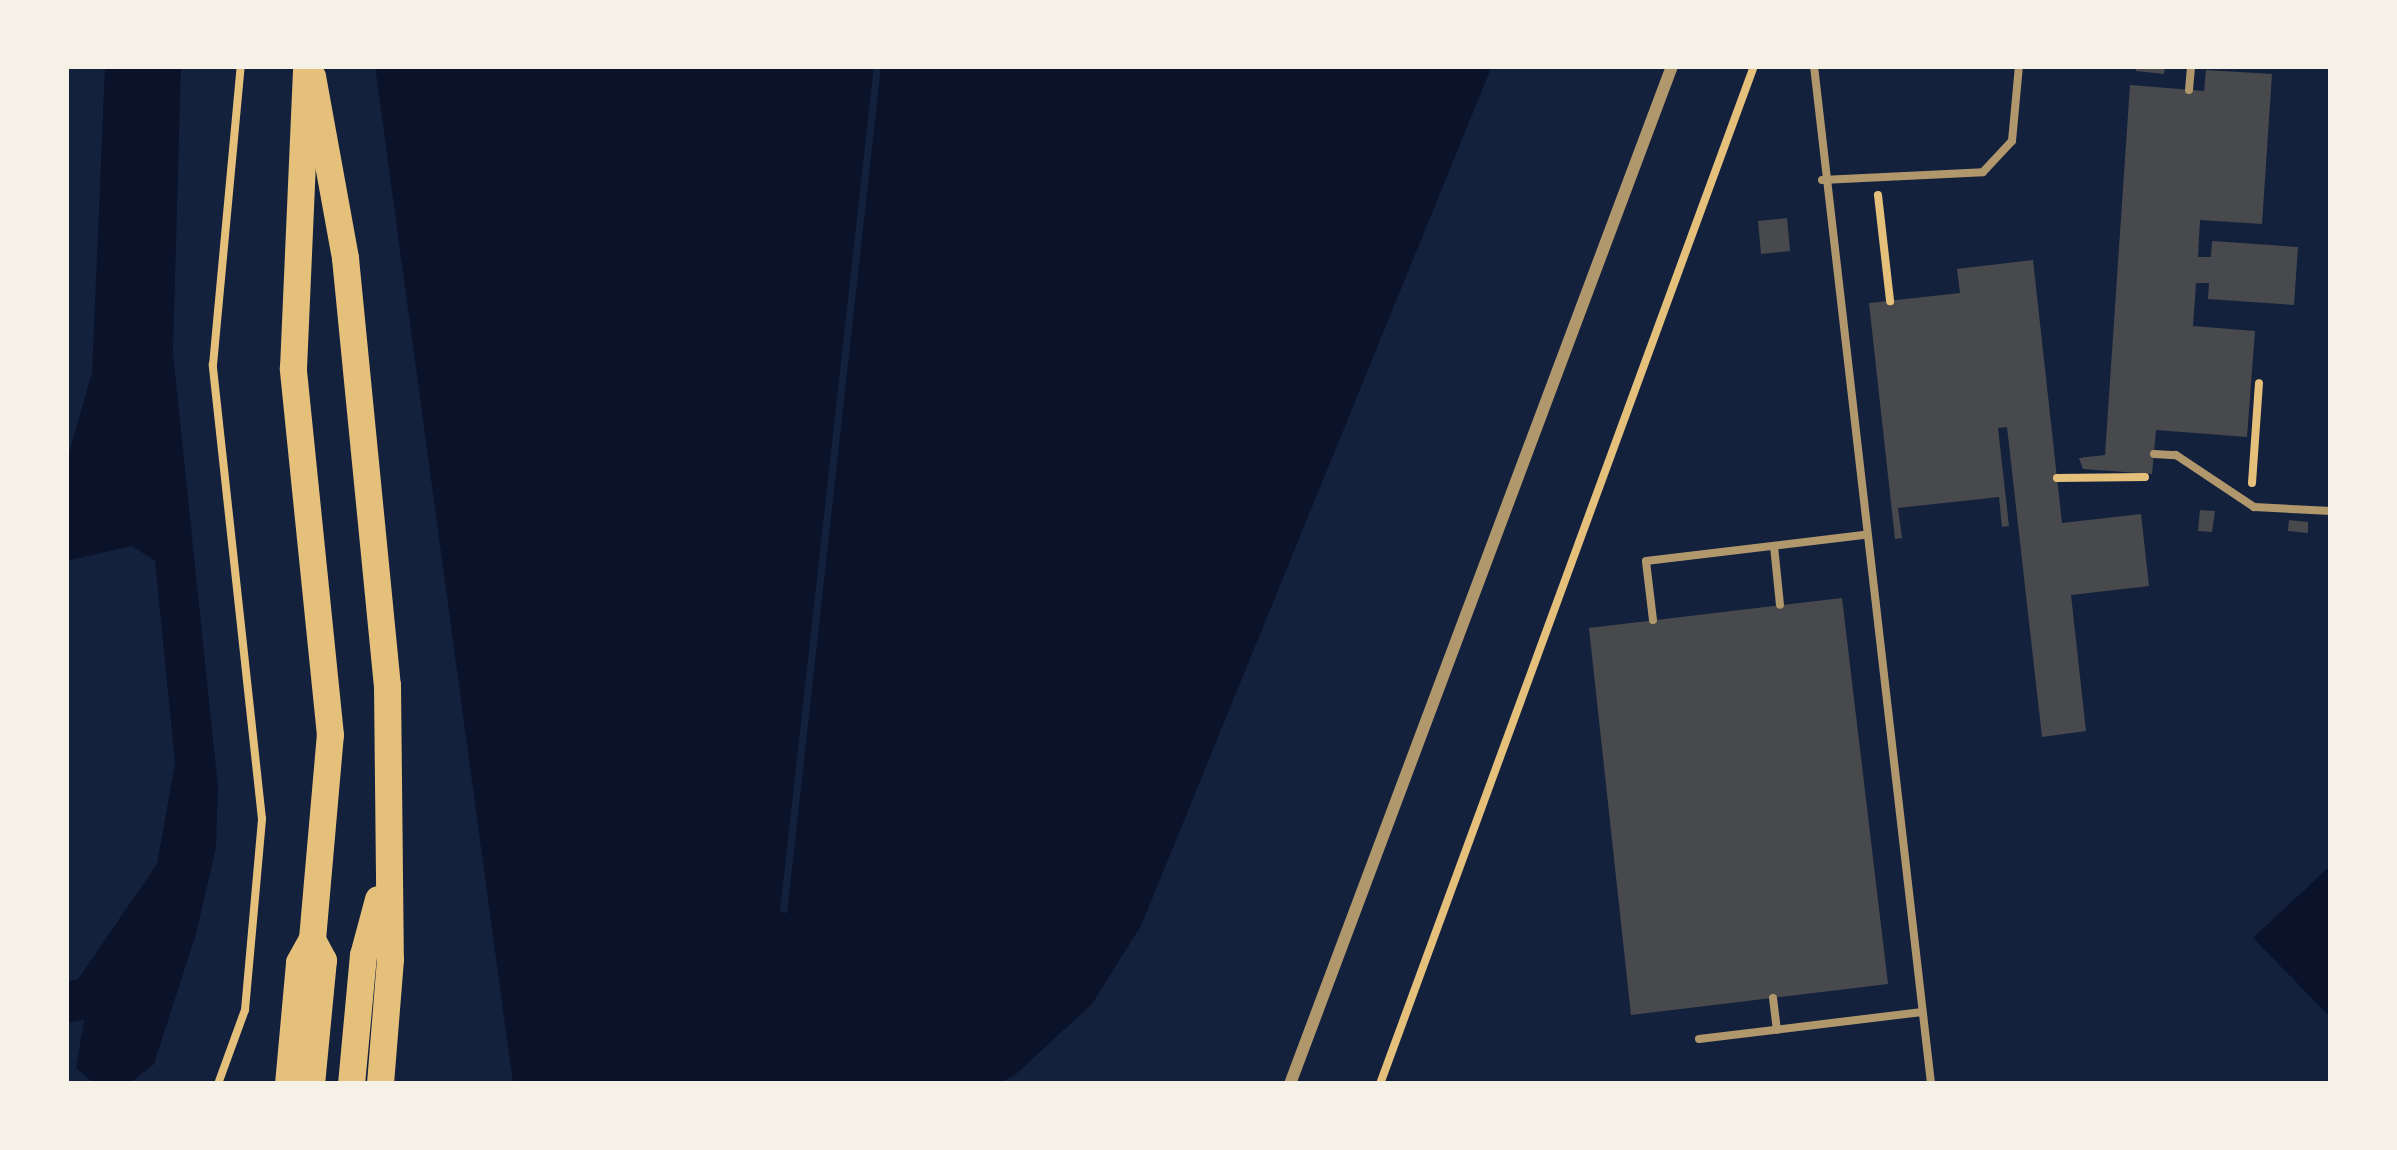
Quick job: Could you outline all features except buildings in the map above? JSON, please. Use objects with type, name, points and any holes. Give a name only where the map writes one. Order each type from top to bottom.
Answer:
[{"type":"main road","points":[[307,66],[326,121],[344,258],[387,685],[384,879],[390,959],[380,1084]]},
{"type":"main road","points":[[288,1084],[299,962],[312,939],[330,735],[293,368],[307,66]]},
{"type":"main road","points":[[351,1084],[364,955],[384,879]]},
{"type":"main road","points":[[311,1084],[322,960],[312,939]]},
{"type":"street","points":[[1290,1084],[1672,66]]},
{"type":"lane","points":[[1814,66],[1822,180],[1931,1084]]},
{"type":"lane","points":[[1822,180],[1877,172],[1955,177],[1996,165],[2012,141],[2019,66]]},
{"type":"lane","points":[[2189,90],[2191,66]]},
{"type":"lane","points":[[2154,454],[2176,455],[2251,504],[2331,511]]},
{"type":"lane","points":[[1653,620],[1646,561],[1865,535]]},
{"type":"lane","points":[[1774,546],[1780,605]]},
{"type":"lane","points":[[1773,998],[1777,1030]]},
{"type":"lane","points":[[1699,1039],[1922,1012]]},
{"type":"path","points":[[218,1084],[245,1010],[262,819],[213,365],[241,66]]},
{"type":"path","points":[[1380,1084],[1754,66]]},
{"type":"path","points":[[1877,172],[1890,301]]},
{"type":"path","points":[[2251,504],[2259,383]]},
{"type":"path","points":[[2057,478],[2099,473]]},
{"type":"water","points":[[105,66],[181,66],[173,353],[218,787],[216,848],[196,934],[154,1064],[129,1084],[91,1081],[76,1068],[84,1020],[66,1023],[66,982],[78,979],[157,864],[175,763],[155,561],[132,546],[66,561],[66,463],[92,373]]},
{"type":"water","points":[[375,66],[1492,66],[1141,926],[1092,1004],[1015,1075],[998,1084],[513,1084]]},
{"type":"water","points":[[2331,865],[2331,1018],[2253,938]]},
{"type":"pier","points":[[874,66],[881,66],[787,913],[780,912]]}]
